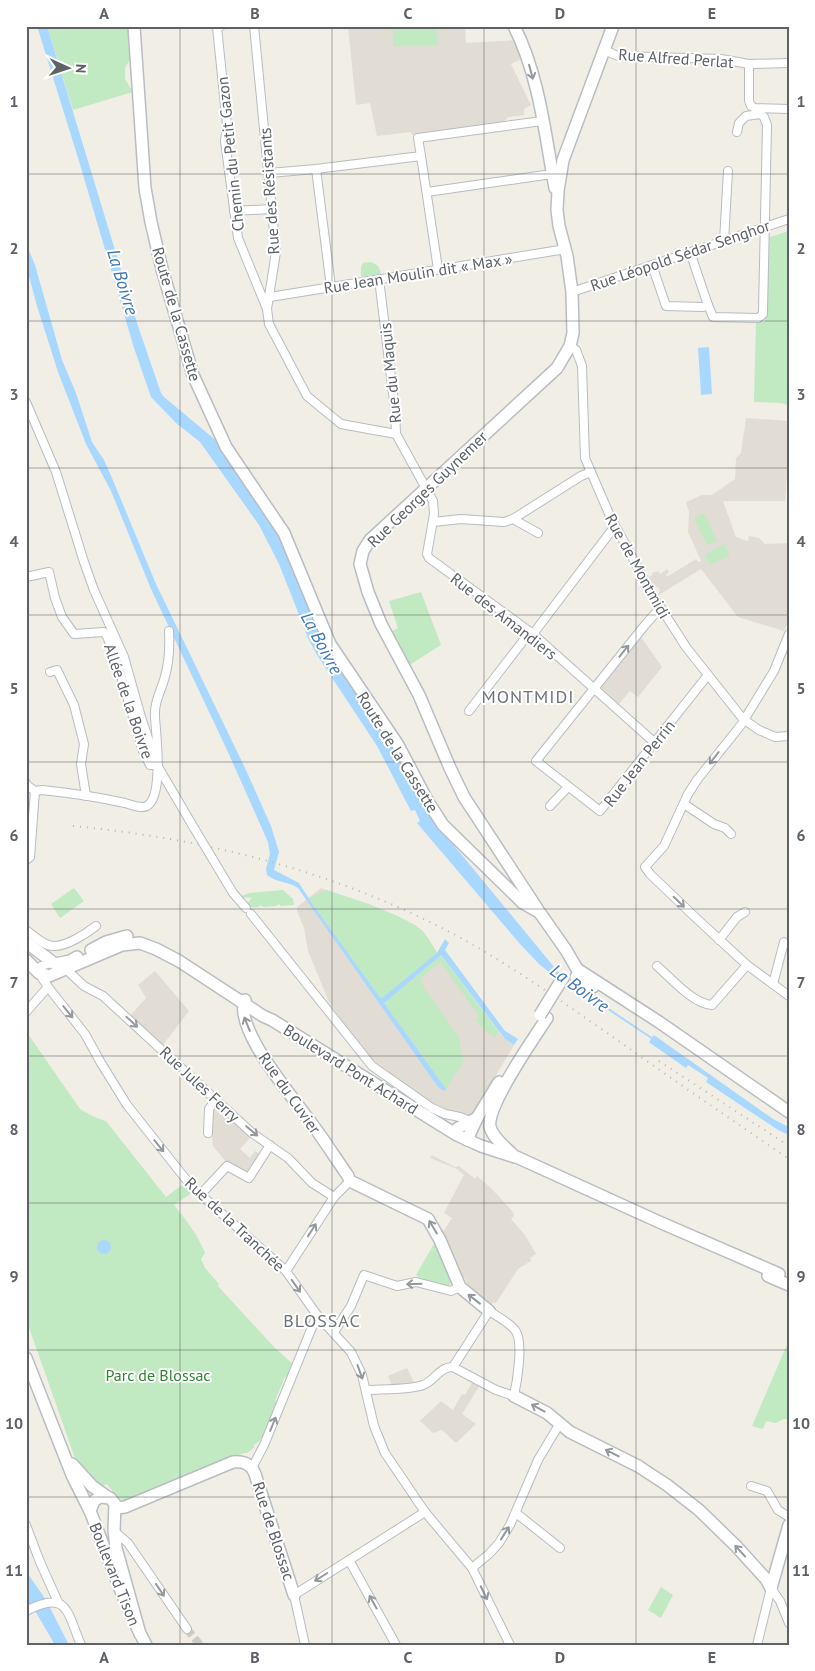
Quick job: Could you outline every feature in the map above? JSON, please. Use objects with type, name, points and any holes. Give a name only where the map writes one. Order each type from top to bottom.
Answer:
[{"type":"street","name":"Route de la Cassette","points":[[134,26],[145,188],[151,222],[193,375],[218,432],[226,447],[284,533],[330,644],[398,746],[427,800],[443,824],[523,903],[540,913]]},
{"type":"street","name":"Chemin du Petit Gazon","points":[[220,26],[217,26],[227,125],[225,141],[238,238],[267,309]]},
{"type":"street","name":"Rue des Résistants","points":[[254,26],[276,252],[267,309],[269,324],[307,396],[341,424],[396,434]]},
{"type":"street","points":[[514,26],[528,62],[557,199]]},
{"type":"street","name":"Rue Georges Guynemer","points":[[572,976],[566,950],[464,797],[419,695],[373,607],[360,558],[370,540],[556,368],[570,346],[573,337],[572,292],[557,199],[563,160],[613,26]]},
{"type":"street","name":"Rue Alfred Perlat","points":[[604,50],[618,56],[721,59],[749,64],[789,63]]},
{"type":"street","points":[[749,64],[749,101],[751,106],[789,109]]},
{"type":"street","points":[[690,252],[712,317],[754,318],[760,317],[763,314],[767,125],[764,117],[760,114],[746,116],[739,123],[737,132]]},
{"type":"street","points":[[438,268],[418,138],[542,121]]},
{"type":"street","points":[[269,172],[316,169],[421,156]]},
{"type":"street","points":[[427,192],[552,172],[560,166],[563,160]]},
{"type":"street","points":[[316,169],[331,287]]},
{"type":"street","points":[[724,240],[728,171]]},
{"type":"street","points":[[234,211],[272,209]]},
{"type":"street","name":"Rue Léopold Sédar Senghor","points":[[572,292],[789,219]]},
{"type":"street","name":"Rue Jean Moulin dit « Max »","points":[[270,297],[438,268],[566,249]]},
{"type":"street","points":[[652,265],[666,306],[691,308],[708,305]]},
{"type":"street","name":"Rue du Maquis","points":[[379,279],[395,410],[396,434],[427,488]]},
{"type":"street","name":"Rue de Montmidi","points":[[570,346],[578,354],[582,366],[585,458],[615,526],[660,608],[686,647],[743,719],[759,730],[775,737],[789,736]]},
{"type":"street","points":[[26,402],[56,472],[92,583],[124,658],[140,717],[157,765],[233,893],[372,1066],[432,1108],[469,1127]]},
{"type":"street","points":[[432,522],[461,519],[504,522],[514,519],[581,476],[591,472]]},
{"type":"street","name":"Rue des Amandiers","points":[[427,488],[433,501],[427,554],[429,558],[532,633],[655,743]]},
{"type":"street","points":[[514,519],[538,533]]},
{"type":"street","points":[[470,711],[615,526]]},
{"type":"street","name":"Allée de la Boivre","points":[[26,577],[49,572],[62,617],[74,634],[95,631],[106,634],[116,659],[143,751],[150,765],[157,765]]},
{"type":"street","points":[[594,689],[660,608]]},
{"type":"street","points":[[26,782],[35,791],[42,790],[107,799],[142,807],[148,805],[155,793],[158,750],[154,711],[169,657],[169,631]]},
{"type":"street","points":[[789,634],[774,671],[740,725],[697,780],[664,846],[646,867],[655,879],[719,940],[747,965],[789,996]]},
{"type":"street","points":[[50,672],[57,670],[74,705],[84,744],[81,764],[86,796]]},
{"type":"street","name":"Rue Jean Perrin","points":[[594,689],[536,761],[600,811],[708,674]]},
{"type":"street","points":[[550,806],[568,787]]},
{"type":"street","points":[[26,860],[30,857],[35,791]]},
{"type":"street","points":[[684,804],[714,824],[726,828],[731,834]]},
{"type":"street","points":[[719,940],[737,918],[745,912]]},
{"type":"street","points":[[26,930],[53,946],[79,937],[96,926]]},
{"type":"street","name":"Boulevard Pont Achard","points":[[179,961],[146,944],[131,943],[49,976],[38,973],[41,966],[70,961],[106,942],[128,936],[138,936],[152,941],[179,961],[245,1002],[263,1016],[429,1118],[469,1127],[486,1127],[515,1157]]},
{"type":"street","points":[[26,942],[52,963]]},
{"type":"street","points":[[772,984],[784,942]]},
{"type":"street","points":[[26,960],[38,973]]},
{"type":"street","points":[[657,966],[694,998],[706,1005],[712,1005],[747,965]]},
{"type":"street","name":"Rue Jules Ferry","points":[[67,970],[84,986],[104,996],[252,1133],[288,1158],[316,1186],[334,1197]]},
{"type":"street","name":"Rue de la Tranchée","points":[[38,973],[85,1034],[100,1063],[127,1105],[192,1187],[286,1270],[317,1315],[351,1352],[362,1376],[374,1426],[386,1453],[425,1512],[472,1568],[510,1645]]},
{"type":"street","points":[[469,1127],[572,976],[659,1022],[789,1112]]},
{"type":"street","points":[[26,1012],[48,987]]},
{"type":"street","name":"Rue du Cuvier","points":[[245,1002],[244,1016],[266,1062],[312,1124],[350,1181]]},
{"type":"street","points":[[494,1136],[490,1128],[490,1120],[499,1096],[544,1016]]},
{"type":"street","points":[[469,1127],[499,1096]]},
{"type":"street","points":[[208,1133],[209,1109],[216,1099]]},
{"type":"street","name":"Boulevard Pont Achard","points":[[469,1127],[515,1157],[657,1221],[784,1273]]},
{"type":"street","points":[[200,1194],[227,1166],[249,1178],[270,1146]]},
{"type":"street","points":[[286,1270],[334,1197],[350,1181],[431,1222],[460,1287],[515,1330],[518,1337],[518,1364],[514,1396]]},
{"type":"street","name":"Boulevard Pont Achard","points":[[657,1221],[672,1234],[789,1285]]},
{"type":"street","points":[[334,1332],[347,1314],[364,1275],[397,1286],[416,1282],[451,1292],[460,1287]]},
{"type":"street","points":[[453,1367],[489,1310]]},
{"type":"street","points":[[106,1496],[95,1500],[90,1513],[100,1520],[124,1507],[233,1462],[244,1462],[252,1468],[264,1446],[317,1315]]},
{"type":"street","points":[[26,1358],[60,1443],[84,1478],[113,1501],[114,1530],[128,1543],[187,1629]]},
{"type":"street","points":[[366,1390],[425,1385],[442,1370],[447,1367],[453,1367],[496,1390],[514,1396],[548,1413],[570,1432],[638,1466],[667,1484],[699,1510],[766,1579],[780,1601],[789,1623]]},
{"type":"street","points":[[472,1568],[499,1543],[516,1513],[538,1460],[560,1423]]},
{"type":"street","name":"Boulevard Tison","points":[[60,1443],[146,1645]]},
{"type":"street","name":"Rue de Blossac","points":[[252,1468],[294,1595]]},
{"type":"street","points":[[751,1486],[767,1491],[774,1505],[787,1522],[757,1645]]},
{"type":"street","points":[[305,1645],[294,1595],[425,1512]]},
{"type":"street","points":[[516,1513],[560,1548]]},
{"type":"street","points":[[26,1525],[58,1602],[67,1612],[81,1645]]},
{"type":"street","name":"Boulevard Tison","points":[[114,1530],[116,1548],[140,1634]]},
{"type":"street","points":[[119,1559],[124,1552],[132,1550]]},
{"type":"street","points":[[349,1560],[396,1645]]},
{"type":"street","points":[[30,1607],[47,1602],[58,1602]]},
{"type":"shaded area","points":[[348,26],[465,26],[466,43],[517,40],[523,58],[511,64],[531,105],[524,109],[524,115],[508,117],[504,122],[412,135],[411,132],[377,136],[370,103],[356,105]]},
{"type":"shaded area","points":[[746,418],[789,421],[789,453],[785,501],[723,501],[736,537],[748,541],[749,536],[759,538],[765,544],[789,543],[789,620],[784,631],[738,617],[701,569],[659,595],[658,587],[654,587],[648,577],[653,575],[652,573],[658,571],[660,574],[667,569],[669,572],[665,576],[670,575],[696,559],[698,562],[701,561],[688,532],[689,512],[686,502],[702,495],[712,495],[735,479],[736,458],[741,453]]},
{"type":"shaded area","points":[[641,637],[662,667],[638,697],[630,691],[619,704],[602,689],[602,685]]},
{"type":"shaded area","points":[[321,888],[369,904],[415,925],[424,932],[437,953],[503,1037],[514,1045],[471,1117],[449,1113],[433,1106],[379,1067],[361,1048],[329,1002],[308,951],[304,928],[297,911],[297,907]]},
{"type":"shaded area","points":[[155,971],[189,1011],[162,1046],[130,1016],[146,998],[138,985]]},
{"type":"shaded area","points":[[216,1104],[251,1137],[240,1149],[250,1158],[255,1151],[261,1155],[249,1173],[246,1174],[226,1162],[213,1146],[211,1129],[212,1110]]},
{"type":"shaded area","points":[[432,1155],[455,1167],[459,1166],[475,1179],[477,1176],[492,1189],[513,1212],[514,1216],[511,1219],[525,1235],[536,1254],[530,1258],[531,1261],[518,1269],[496,1303],[493,1302],[490,1308],[483,1303],[485,1300],[476,1294],[465,1278],[463,1279],[442,1233],[452,1218],[444,1213],[464,1175],[457,1169],[430,1158]]},
{"type":"shaded area","points":[[407,1368],[414,1382],[409,1385],[392,1385],[388,1376]]},
{"type":"shaded area","points":[[473,1381],[480,1385],[462,1414],[476,1424],[456,1443],[442,1430],[433,1433],[420,1421],[441,1401],[453,1410],[462,1394],[465,1395]]},
{"type":"green space","points":[[47,26],[128,26],[131,58],[125,68],[125,79],[133,92],[73,110]]},
{"type":"green space","points":[[393,26],[437,26],[438,45],[393,46]]},
{"type":"green space","points":[[789,231],[789,406],[782,403],[754,402],[756,322],[765,322],[767,238]]},
{"type":"green space","points":[[370,262],[378,266],[381,274],[361,277],[363,263]]},
{"type":"green space","points":[[704,513],[717,541],[707,545],[694,518]]},
{"type":"green space","points":[[724,544],[730,555],[711,565],[705,555]]},
{"type":"green space","points":[[421,592],[441,645],[408,666],[390,632],[398,628],[389,601]]},
{"type":"green space","points":[[74,888],[84,901],[60,918],[51,904]]},
{"type":"green space","points":[[283,890],[293,899],[294,905],[280,906],[279,904],[263,907],[260,905],[259,907],[246,908],[246,905],[252,898],[239,897],[249,893]]},
{"type":"green space","points":[[326,890],[376,907],[414,925],[424,933],[437,953],[381,1000],[309,898]]},
{"type":"green space","points":[[441,955],[499,1032],[494,1037],[478,1024],[476,1020],[479,1016],[440,962],[421,978],[421,983],[458,1036],[464,1060],[446,1089],[384,1003]]},
{"type":"green space","name":"Parc de Blossac","points":[[26,1031],[80,1109],[106,1121],[166,1197],[185,1183],[193,1192],[174,1205],[202,1246],[205,1253],[201,1259],[205,1268],[219,1284],[218,1286],[274,1347],[293,1364],[288,1377],[284,1379],[275,1401],[277,1403],[268,1426],[262,1437],[254,1445],[254,1448],[247,1453],[127,1502],[117,1497],[107,1484],[99,1487],[76,1461],[26,1319]]},
{"type":"green space","points":[[434,1244],[438,1246],[453,1279],[448,1287],[421,1279],[416,1275]]},
{"type":"green space","points":[[789,1340],[789,1419],[783,1419],[776,1423],[766,1421],[763,1429],[752,1426]]},
{"type":"green space","points":[[661,1587],[673,1595],[661,1618],[648,1610]]},
{"type":"water","name":"La Boivre","points":[[37,26],[47,26],[138,326],[161,393],[218,442],[270,517],[289,553],[335,659],[388,741],[429,815],[559,973],[555,977],[539,964],[520,944],[417,823],[420,821],[415,810],[411,811],[377,746],[309,640],[279,564],[259,525],[200,442],[176,423],[151,397],[134,348]]},
{"type":"water","points":[[26,243],[35,265],[62,360],[76,393],[92,442],[104,460],[156,584],[271,826],[279,852],[274,870],[299,883],[381,999],[437,953],[445,939],[449,943],[445,950],[505,1031],[518,1039],[514,1045],[505,1039],[441,955],[384,1003],[446,1089],[444,1091],[438,1087],[298,888],[275,880],[267,875],[266,869],[270,854],[268,842],[151,589],[111,491],[86,444],[58,372],[26,265]]},
{"type":"water","points":[[709,347],[712,394],[701,395],[698,348]]},
{"type":"water","points":[[654,1035],[773,1119],[789,1127],[789,1135],[778,1130],[706,1082],[708,1078],[688,1065],[686,1068],[650,1043]]},
{"type":"water","points":[[101,1240],[107,1240],[111,1247],[107,1254],[101,1254],[97,1250],[97,1244]]},
{"type":"water","points":[[26,1571],[46,1600],[69,1645],[55,1645],[34,1609],[26,1607]]},
{"type":"waterway","name":"La Boivre","points":[[565,980],[653,1039]]},
{"type":"tunnel","points":[[187,1629],[200,1645]]},
{"type":"railway","points":[[73,826],[121,831],[168,839],[261,859],[352,888],[397,906],[463,939],[554,996],[789,1159]]},
{"type":"railway","points":[[659,1061],[789,1146]]},
{"type":"district","name":"MONTMIDI","points":[[528,696]]},
{"type":"district","name":"BLOSSAC","points":[[322,1320]]}]
